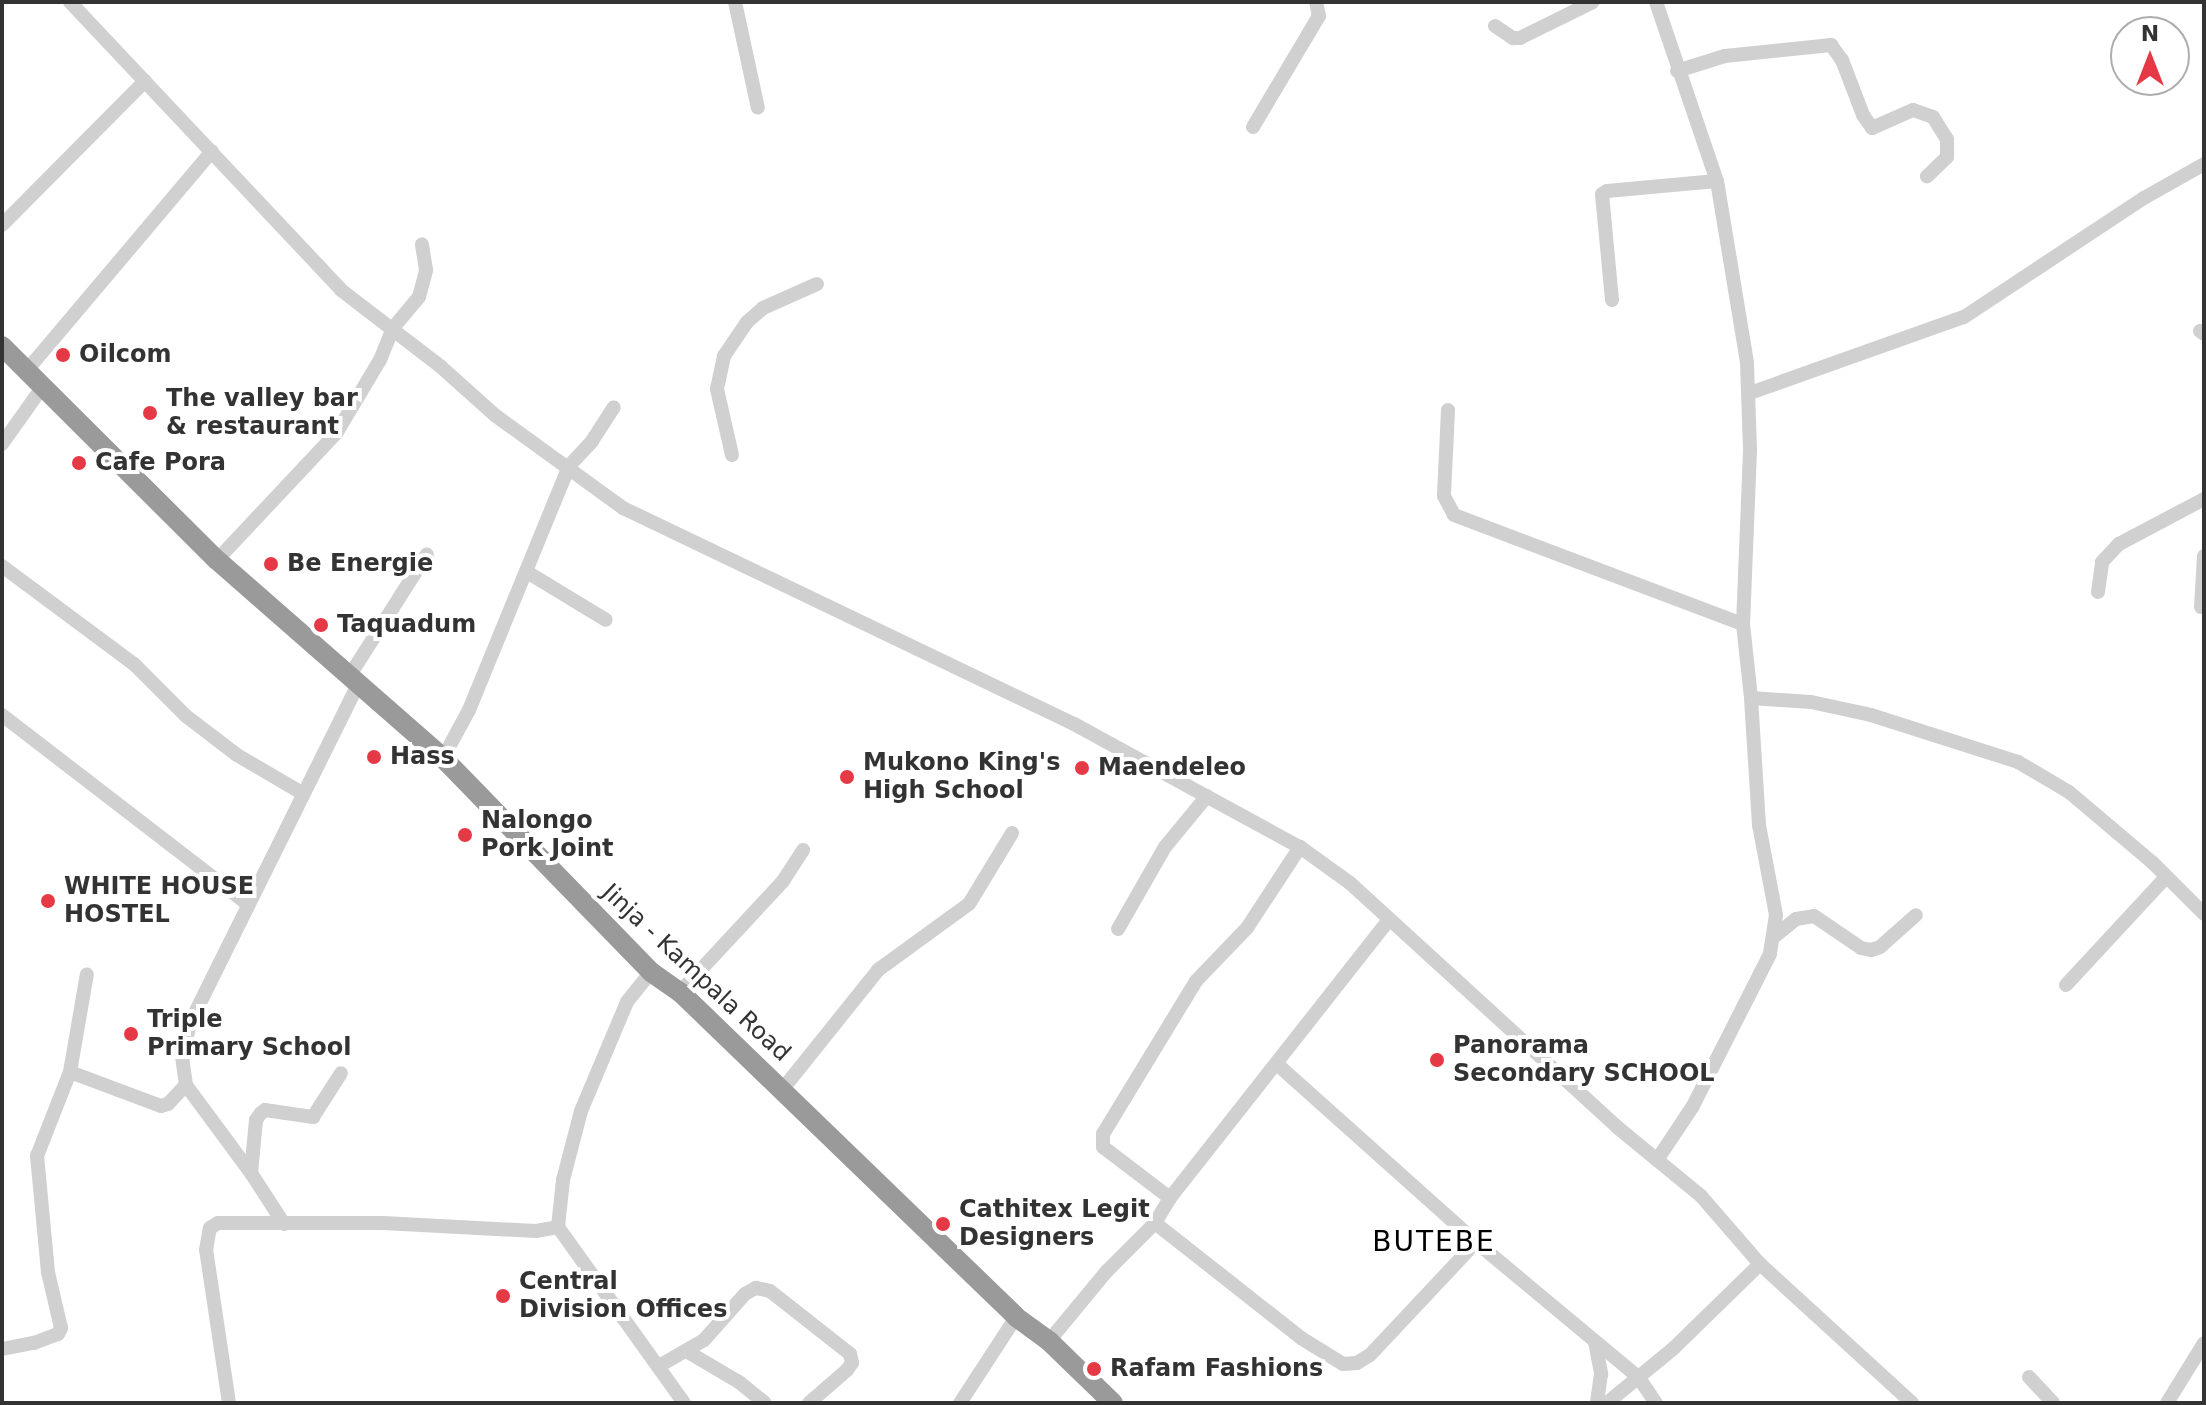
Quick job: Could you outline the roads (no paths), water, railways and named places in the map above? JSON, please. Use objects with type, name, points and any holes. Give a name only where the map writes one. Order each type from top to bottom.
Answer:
[{"type":"highway","name":"Jinja - Kampala Road","points":[[2,346],[217,560],[443,758],[651,972],[680,992],[1016,1317],[1049,1341],[1113,1403]]},
{"type":"street","points":[[70,2],[341,290],[393,328],[496,416],[623,508],[1074,724],[1300,847],[1350,883],[1388,921],[1701,1196],[1760,1264],[1912,1403]]},
{"type":"street","points":[[735,2],[758,108]]},
{"type":"street","points":[[1253,127],[1319,16],[1316,2]]},
{"type":"street","points":[[1495,26],[1513,38],[1520,38],[1593,2]]},
{"type":"street","points":[[1656,2],[1717,181],[1750,393],[1748,544],[1743,624],[1759,825],[1776,915],[1770,954],[1725,1046],[1657,1160]]},
{"type":"street","points":[[1677,71],[1725,56],[1831,45],[1842,60],[1863,115],[1872,128],[1913,110],[1933,117],[1947,139],[1947,157],[1927,176]]},
{"type":"street","points":[[2,225],[145,81]]},
{"type":"street","points":[[28,369],[212,151]]},
{"type":"street","points":[[1750,393],[1964,317],[2144,198],[2204,164]]},
{"type":"street","points":[[1612,300],[1602,194],[1607,191],[1717,181]]},
{"type":"street","points":[[217,560],[337,432],[380,360],[393,328],[419,297],[426,270],[422,244]]},
{"type":"street","points":[[732,455],[717,389],[724,356],[747,322],[763,308],[817,284]]},
{"type":"street","points":[[2,444],[44,385]]},
{"type":"street","points":[[443,758],[469,710],[569,466],[592,441],[614,407]]},
{"type":"street","points":[[1448,410],[1444,496],[1454,515],[1743,624]]},
{"type":"street","points":[[2098,592],[2102,562],[2119,544],[2204,499]]},
{"type":"street","points":[[284,1224],[251,1173],[186,1085],[182,1056],[190,1023],[355,678],[427,554]]},
{"type":"street","points":[[2201,607],[2204,556]]},
{"type":"street","points":[[2,566],[134,664],[186,716],[237,755],[302,793]]},
{"type":"street","points":[[527,572],[606,620]]},
{"type":"street","points":[[1751,698],[1811,702],[1871,715],[2018,762],[2069,792],[2204,914]]},
{"type":"street","points":[[2,715],[247,904]]},
{"type":"street","points":[[1118,929],[1165,847],[1207,796]]},
{"type":"street","points":[[782,1090],[878,970],[969,904],[1012,833]]},
{"type":"street","points":[[1170,1198],[1103,1147],[1103,1134],[1196,981],[1247,928],[1300,847]]},
{"type":"street","points":[[680,992],[783,881],[803,850]]},
{"type":"street","points":[[2066,985],[2166,877]]},
{"type":"street","points":[[1775,936],[1796,919],[1814,916],[1861,948],[1871,950],[1880,947],[1916,915]]},
{"type":"street","points":[[1049,1341],[1107,1271],[1155,1223],[1170,1198],[1278,1065],[1388,921]]},
{"type":"street","points":[[651,972],[627,1002],[581,1111],[563,1180],[558,1227],[684,1403]]},
{"type":"street","points":[[2,1349],[34,1343],[58,1334],[61,1328],[48,1272],[37,1156],[70,1072],[87,974]]},
{"type":"street","points":[[1278,1065],[1476,1242],[1639,1378],[1656,1403]]},
{"type":"street","points":[[70,1072],[161,1106],[168,1104],[186,1085]]},
{"type":"street","points":[[251,1173],[256,1120],[261,1113],[265,1110],[313,1117],[341,1073]]},
{"type":"street","points":[[229,1403],[206,1250],[210,1228],[226,1221],[383,1223],[536,1231],[558,1227]]},
{"type":"street","points":[[1155,1223],[1301,1338],[1343,1364],[1357,1363],[1370,1355],[1476,1242]]},
{"type":"street","points":[[1607,1403],[1639,1378],[1760,1264]]},
{"type":"street","points":[[659,1366],[688,1352],[745,1294],[756,1288],[770,1291],[850,1354],[852,1363],[847,1370],[809,1403]]},
{"type":"street","points":[[960,1403],[1016,1317]]},
{"type":"street","points":[[1595,1342],[1601,1374],[1597,1403]]},
{"type":"street","points":[[2167,1403],[2204,1343]]},
{"type":"street","points":[[688,1352],[739,1382],[765,1403]]},
{"type":"street","points":[[2029,1377],[2053,1403]]},
{"type":"place","name":"Oilcom","points":[[63,355]]},
{"type":"place","name":"The valley bar & restaurant","points":[[150,413]]},
{"type":"place","name":"Cafe Pora","points":[[79,463]]},
{"type":"place","name":"Be Energie","points":[[271,564]]},
{"type":"place","name":"Taquadum","points":[[321,625]]},
{"type":"place","name":"Hass","points":[[374,757]]},
{"type":"place","name":"Maendeleo","points":[[1082,768]]},
{"type":"place","name":"Mukono King's High School","points":[[847,777]]},
{"type":"place","name":"Nalongo Pork Joint","points":[[465,835]]},
{"type":"place","name":"WHITE HOUSE HOSTEL","points":[[48,901]]},
{"type":"place","name":"Triple Primary School","points":[[131,1034]]},
{"type":"place","name":"Panorama Secondary SCHOOL","points":[[1437,1060]]},
{"type":"place","name":"Cathitex Legit Designers","points":[[943,1224]]},
{"type":"place","name":"Central Division Offices","points":[[503,1296]]},
{"type":"place","name":"Rafam Fashions","points":[[1094,1369]]},
{"type":"district","name":"BUTEBE","points":[[1434,1242]]}]
